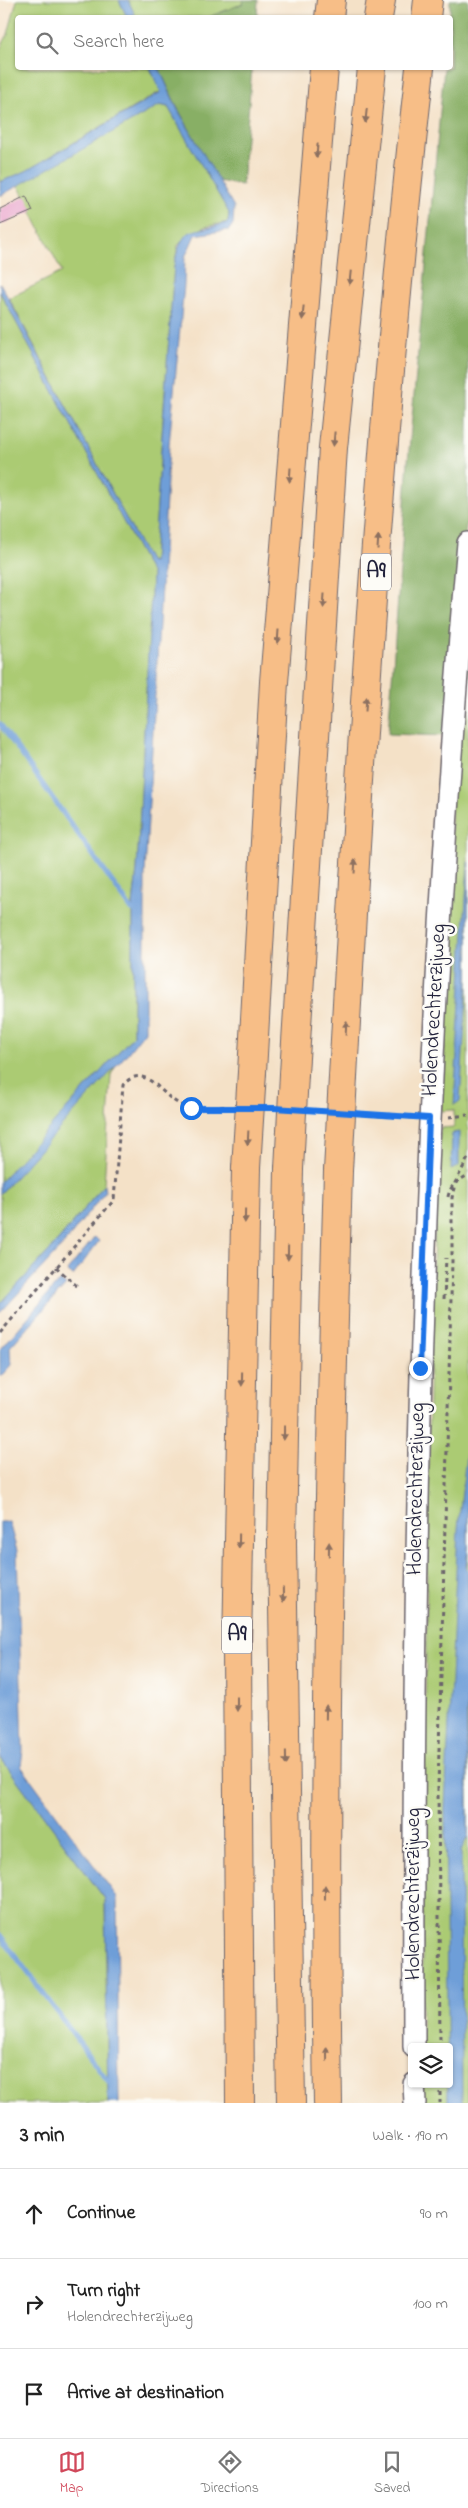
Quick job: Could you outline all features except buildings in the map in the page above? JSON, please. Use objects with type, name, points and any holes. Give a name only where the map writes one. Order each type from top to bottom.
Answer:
[{"type":"highway","points":[[329,15],[331,0]]},
{"type":"highway","points":[[378,15],[380,0]]},
{"type":"highway","points":[[426,15],[428,0]]},
{"type":"highway","name":"A9","points":[[240,2103],[237,1648],[246,1168],[274,682],[324,70]]},
{"type":"highway","name":"A9","points":[[290,2103],[282,1543],[289,1169],[333,448],[372,70]]},
{"type":"highway","name":"A9","points":[[328,2103],[326,1726],[331,1418],[338,1171],[353,891],[381,497],[420,70]]},
{"type":"street","name":"Holendrechterzijweg","points":[[414,2043],[413,1737],[420,1368],[429,1118],[442,876],[468,544]]},
{"type":"street","points":[[414,2088],[415,2103]]},
{"type":"path","points":[[0,1333],[114,1200],[123,1085],[128,1079],[133,1076],[144,1076],[180,1105],[191,1108],[236,1108]]},
{"type":"path","points":[[358,1113],[429,1118]]},
{"type":"path","points":[[440,2043],[438,1787],[452,1281],[452,1198],[455,1183],[468,1158]]},
{"type":"path","points":[[455,1183],[468,1175]]},
{"type":"path","points":[[56,1267],[77,1286]]},
{"type":"path","points":[[440,2088],[440,2103]]},
{"type":"green space","points":[[17,0],[119,0],[126,15],[15,15],[15,70],[151,70],[161,91],[26,171],[0,182],[0,49],[8,34]]},
{"type":"green space","points":[[128,0],[243,0],[245,3],[214,15],[135,15]]},
{"type":"green space","points":[[243,0],[258,0],[257,15],[214,15],[244,3]]},
{"type":"green space","points":[[450,0],[468,0],[468,504],[447,736],[388,734],[408,461],[444,70],[453,70],[453,15],[450,15]]},
{"type":"green space","points":[[160,70],[252,70],[242,185],[218,181],[177,107]]},
{"type":"green space","points":[[160,105],[168,107],[229,212],[228,222],[204,227],[178,245],[174,266],[153,562],[149,562],[9,298],[62,272],[18,185]]},
{"type":"green space","points":[[0,292],[152,575],[137,870],[133,905],[133,1036],[0,1182]]},
{"type":"green space","points":[[468,559],[468,2103],[423,2103],[422,2088],[453,2088],[453,2043],[421,2043],[430,1319],[440,1128],[454,1127],[454,1110],[441,1111],[452,924],[449,566]]},
{"type":"green space","points":[[117,1064],[111,1075],[104,1185],[51,1249],[0,1304],[0,1194]]},
{"type":"green space","points":[[0,1757],[105,1899],[108,2103],[0,2103]]},
{"type":"water","points":[[119,0],[128,0],[135,15],[126,15]]},
{"type":"water","points":[[151,70],[160,70],[177,108],[234,207],[233,224],[229,230],[195,235],[185,257],[169,445],[145,874],[145,1031],[127,1054],[0,1194],[0,1182],[133,1036],[133,905],[137,870],[152,575],[0,292],[0,283],[149,561],[153,562],[174,266],[178,251],[186,235],[228,222],[229,213],[168,107],[160,105],[0,196],[0,182],[26,171],[161,92]]},
{"type":"water","points":[[468,862],[468,977],[460,1101],[454,1105]]},
{"type":"water","points":[[459,1132],[459,1166],[451,1170],[452,1133]]},
{"type":"water","points":[[104,1185],[105,1192],[63,1245],[0,1313],[0,1304],[51,1249]]},
{"type":"water","points":[[95,1237],[99,1241],[73,1276],[67,1271]]},
{"type":"water","points":[[60,1280],[66,1285],[10,1347],[11,1365],[0,1377],[0,1350]]},
{"type":"water","points":[[468,1438],[468,1548],[466,1568],[468,1570],[468,1651],[466,1654],[468,1836],[461,1851],[462,2103],[448,2103],[448,2088],[453,2088],[453,2043],[447,2043],[445,1808],[458,1528]]},
{"type":"water","points":[[0,1522],[9,1522],[17,1551],[23,1750],[21,1766],[117,1897],[119,2103],[108,2103],[105,1899],[0,1757]]},
{"type":"waterway","points":[[0,724],[132,910],[138,913]]},
{"type":"waterway","points":[[0,1935],[111,2085]]},
{"type":"route","points":[[191,1108],[274,1108],[429,1118],[420,1368]]}]
